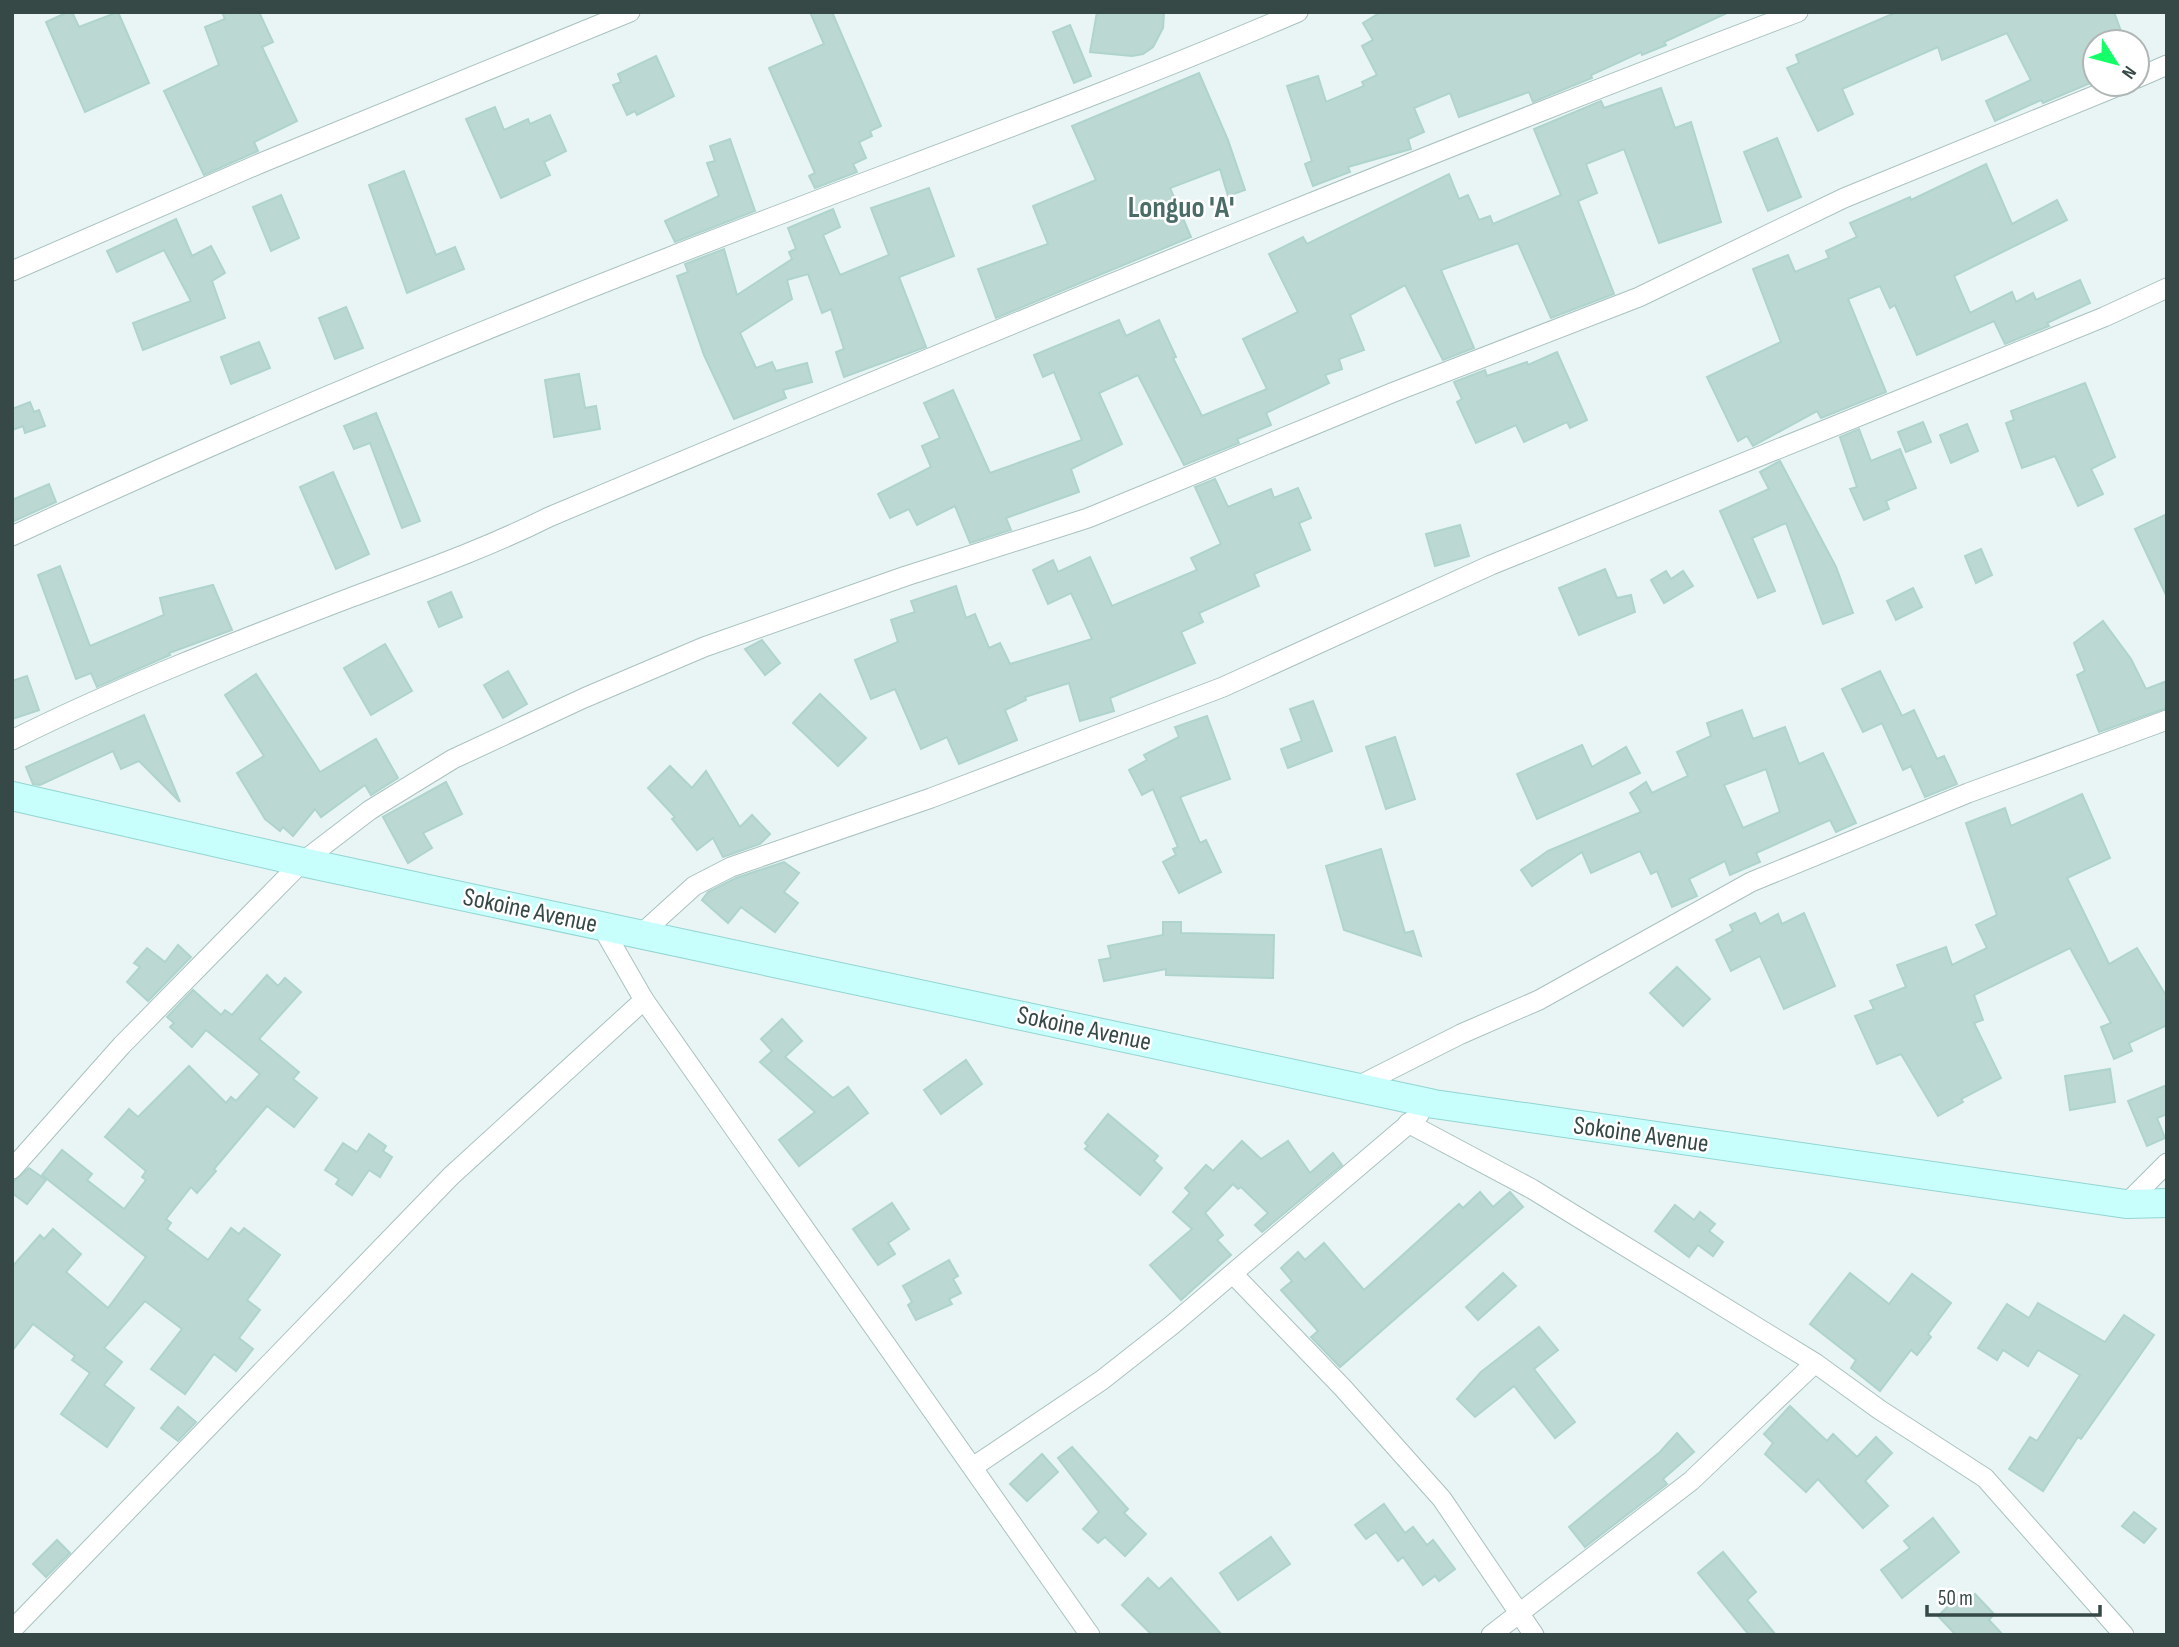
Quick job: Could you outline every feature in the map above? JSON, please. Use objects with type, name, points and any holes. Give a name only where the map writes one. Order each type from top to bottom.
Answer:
[{"type":"street","points":[[12,271],[261,163],[631,12]]},
{"type":"street","points":[[12,536],[189,454],[469,337],[670,257],[1152,75],[1298,12]]},
{"type":"street","points":[[12,740],[85,704],[350,598],[483,549],[549,517],[1160,264],[1488,131],[1798,12]]},
{"type":"street","points":[[12,1169],[122,1045],[302,862],[370,810],[453,759],[584,698],[704,647],[905,576],[1088,517],[1394,392],[1639,297],[1844,198],[2089,98]]},
{"type":"street","points":[[640,934],[694,886],[731,867],[957,788],[1223,687],[1491,565],[2167,288]]},
{"type":"street","points":[[1358,1086],[1461,1034],[1539,1000],[1751,882],[1968,793],[2167,720]]},
{"type":"street","name":"Sokoine Avenue","points":[[12,796],[602,927],[1434,1104],[2126,1204],[2167,1203]]},
{"type":"street","points":[[602,927],[644,1000],[1090,1635]]},
{"type":"street","points":[[12,1630],[450,1176],[644,1000]]},
{"type":"street","points":[[974,1467],[1102,1380],[1233,1274],[1408,1123],[1434,1104]]},
{"type":"street","points":[[1408,1123],[1532,1189],[1815,1363],[1985,1478],[2043,1539],[2124,1635]]},
{"type":"street","points":[[2126,1204],[2167,1163]]},
{"type":"street","points":[[1233,1274],[1343,1388],[1442,1499],[1534,1635]]},
{"type":"street","points":[[1491,1635],[1691,1481],[1815,1363]]},
{"type":"building","points":[[72,12],[79,27],[118,12],[149,83],[85,112],[46,22]]},
{"type":"building","points":[[222,12],[259,12],[273,42],[262,47],[297,121],[254,142],[258,151],[204,175],[164,91],[219,65],[205,27],[225,19]]},
{"type":"building","points":[[810,12],[832,12],[881,126],[870,131],[872,136],[859,142],[866,158],[853,164],[857,172],[815,188],[809,176],[815,173],[769,68],[824,44]]},
{"type":"building","points":[[1097,12],[1164,12],[1163,28],[1153,47],[1143,54],[1132,56],[1090,52]]},
{"type":"building","points":[[1381,12],[1729,12],[1664,42],[1666,45],[1642,55],[1641,52],[1591,75],[1592,78],[1533,102],[1529,92],[1459,117],[1450,93],[1414,108],[1424,132],[1408,139],[1411,149],[1348,167],[1350,172],[1313,186],[1305,164],[1312,161],[1287,86],[1318,76],[1326,102],[1364,86],[1362,82],[1377,75],[1362,46],[1373,40],[1363,23]]},
{"type":"building","points":[[1897,12],[2114,12],[2120,28],[2081,28],[2081,87],[2043,103],[2041,100],[1995,121],[1986,101],[2031,80],[2007,33],[1942,60],[1938,47],[1842,89],[1853,114],[1818,131],[1787,68],[1799,63],[1796,55]]},
{"type":"building","points":[[1070,25],[1091,76],[1074,83],[1053,32]]},
{"type":"building","points":[[656,56],[674,96],[637,115],[635,111],[627,115],[613,85],[621,82],[618,74]]},
{"type":"building","points":[[1199,73],[1228,140],[1245,190],[1228,196],[1220,169],[1170,188],[1191,237],[996,318],[978,269],[1048,244],[1033,206],[1096,180],[1072,126]]},
{"type":"building","points":[[1661,88],[1675,128],[1691,122],[1721,222],[1659,243],[1624,149],[1586,164],[1597,193],[1578,201],[1614,294],[1551,318],[1518,243],[1441,270],[1474,348],[1443,360],[1405,285],[1350,315],[1364,350],[1339,359],[1342,369],[1325,375],[1329,383],[1266,413],[1271,425],[1237,439],[1239,443],[1184,465],[1138,375],[1099,393],[1122,444],[1071,469],[1079,492],[1006,518],[1011,530],[970,543],[955,506],[917,525],[909,509],[890,518],[878,494],[931,467],[922,446],[940,438],[924,403],[953,390],[990,473],[1082,440],[1054,372],[1043,377],[1034,355],[1119,320],[1126,336],[1159,320],[1176,357],[1173,358],[1202,416],[1267,389],[1243,339],[1298,312],[1269,254],[1303,237],[1307,244],[1449,174],[1459,199],[1468,195],[1479,220],[1490,216],[1493,224],[1561,195],[1534,129],[1601,101],[1604,108]]},
{"type":"building","points":[[495,107],[504,130],[528,119],[530,124],[550,115],[566,151],[544,162],[550,175],[501,198],[466,119]]},
{"type":"building","points":[[1777,138],[1801,197],[1768,211],[1744,152]]},
{"type":"building","points":[[730,139],[755,211],[675,242],[665,221],[719,196],[707,163],[715,161],[710,146]]},
{"type":"building","points":[[1986,164],[2012,224],[2057,200],[2067,220],[1954,276],[1970,313],[2012,292],[2016,302],[2033,293],[2036,300],[2080,280],[2090,303],[2047,323],[2049,326],[2005,344],[1994,321],[1917,355],[1895,305],[1890,308],[1880,286],[1848,299],[1886,392],[1821,418],[1817,411],[1753,446],[1747,436],[1738,441],[1707,377],[1781,342],[1753,269],[1788,255],[1795,272],[1829,258],[1826,251],[1857,237],[1850,223],[1910,197],[1911,200]]},
{"type":"building","points":[[404,171],[436,255],[455,247],[464,269],[407,293],[369,185]]},
{"type":"building","points":[[929,188],[954,256],[899,277],[926,347],[844,377],[836,352],[844,349],[831,309],[822,313],[808,274],[787,280],[792,299],[740,333],[756,368],[772,362],[776,371],[807,363],[812,382],[783,390],[786,398],[734,419],[704,355],[677,276],[688,272],[685,264],[724,249],[737,295],[792,259],[789,252],[796,249],[788,228],[833,209],[840,227],[823,235],[840,275],[889,255],[871,208]]},
{"type":"building","points":[[281,195],[299,238],[271,251],[253,207]]},
{"type":"building","points":[[176,219],[192,256],[211,246],[225,273],[212,281],[225,318],[143,350],[133,323],[191,301],[164,250],[117,272],[107,251]]},
{"type":"building","points":[[346,307],[363,348],[335,359],[319,318]]},
{"type":"building","points":[[259,342],[270,368],[231,384],[221,357]]},
{"type":"building","points":[[1557,352],[1587,420],[1570,428],[1567,422],[1524,442],[1516,425],[1476,443],[1457,402],[1462,399],[1454,382],[1485,370],[1487,376],[1527,362],[1528,365]]},
{"type":"building","points":[[579,374],[585,408],[596,406],[600,429],[554,437],[545,380]]},
{"type":"building","points":[[2085,383],[2115,457],[2091,469],[2103,494],[2078,506],[2055,456],[2022,468],[2006,423],[2014,420],[2011,411]]},
{"type":"building","points":[[30,402],[34,412],[39,410],[45,426],[25,433],[23,426],[12,430],[12,409]]},
{"type":"building","points":[[376,413],[420,521],[402,528],[370,443],[354,449],[344,426]]},
{"type":"building","points":[[1923,422],[1931,442],[1906,452],[1898,432]]},
{"type":"building","points":[[1967,424],[1978,451],[1951,463],[1940,435]]},
{"type":"building","points":[[1859,429],[1871,461],[1900,449],[1916,488],[1886,501],[1889,509],[1864,520],[1850,489],[1857,487],[1840,437]]},
{"type":"building","points":[[1780,461],[1836,567],[1853,613],[1823,624],[1786,523],[1752,538],[1775,591],[1758,598],[1720,511],[1769,489],[1760,472]]},
{"type":"building","points":[[333,472],[369,554],[336,569],[300,487]]},
{"type":"building","points":[[1215,479],[1228,507],[1271,489],[1274,498],[1298,488],[1311,518],[1299,523],[1310,550],[1254,574],[1259,586],[1199,613],[1203,622],[1181,632],[1195,663],[1110,698],[1114,711],[1080,721],[1069,683],[1025,697],[1026,700],[1005,710],[1017,740],[959,764],[947,737],[921,749],[895,689],[871,699],[855,660],[898,642],[891,620],[915,612],[911,601],[956,586],[966,618],[975,614],[989,648],[1000,643],[1010,664],[1092,639],[1071,593],[1048,604],[1033,570],[1053,560],[1058,572],[1090,557],[1112,606],[1197,570],[1191,558],[1221,544],[1195,487]]},
{"type":"building","points":[[49,484],[56,502],[12,522],[12,500]]},
{"type":"building","points":[[2167,514],[2167,597],[2135,529]]},
{"type":"building","points":[[1460,525],[1469,556],[1435,566],[1426,534]]},
{"type":"building","points":[[1981,549],[1992,575],[1976,583],[1965,556]]},
{"type":"building","points":[[60,566],[90,646],[164,615],[160,598],[213,585],[232,630],[169,653],[170,655],[97,687],[91,673],[76,679],[38,575]]},
{"type":"building","points":[[1605,569],[1617,598],[1631,595],[1635,612],[1579,635],[1559,588]]},
{"type":"building","points":[[1666,571],[1671,579],[1683,571],[1693,586],[1664,603],[1651,580]]},
{"type":"building","points":[[1913,588],[1922,607],[1896,620],[1887,601]]},
{"type":"building","points":[[451,592],[462,617],[439,627],[428,602]]},
{"type":"building","points":[[2103,621],[2131,659],[2146,689],[2167,681],[2167,708],[2099,732],[2077,675],[2085,671],[2074,643]]},
{"type":"building","points":[[762,640],[780,663],[765,675],[745,649]]},
{"type":"building","points":[[385,644],[412,691],[371,715],[344,668]]},
{"type":"building","points":[[508,671],[527,704],[503,718],[484,685]]},
{"type":"building","points":[[1880,671],[1902,716],[1914,710],[1937,759],[1944,756],[1957,784],[1925,797],[1911,766],[1903,770],[1882,723],[1863,732],[1842,689]]},
{"type":"building","points":[[256,674],[320,772],[376,739],[398,778],[371,795],[365,785],[321,817],[315,809],[293,836],[283,827],[280,831],[265,819],[237,773],[264,756],[225,695]]},
{"type":"building","points":[[27,676],[39,710],[12,719],[12,681]]},
{"type":"building","points":[[820,694],[866,738],[838,766],[793,723]]},
{"type":"building","points":[[1313,701],[1332,751],[1288,768],[1281,749],[1302,741],[1290,709]]},
{"type":"building","points":[[1742,710],[1753,739],[1785,727],[1799,764],[1823,753],[1856,823],[1836,832],[1830,820],[1756,853],[1760,862],[1730,875],[1725,861],[1689,879],[1697,896],[1672,907],[1657,871],[1651,874],[1640,851],[1591,873],[1582,852],[1532,886],[1521,870],[1548,851],[1641,812],[1630,793],[1646,782],[1652,793],[1688,776],[1677,752],[1711,736],[1707,723]],"holes":[[[1766,769],[1780,812],[1743,828],[1724,785]]]},
{"type":"building","points":[[144,715],[180,802],[139,761],[121,769],[113,751],[40,785],[33,784],[26,767]]},
{"type":"building","points":[[1207,716],[1230,779],[1180,797],[1200,843],[1206,840],[1221,872],[1179,893],[1163,862],[1176,855],[1173,849],[1178,847],[1153,789],[1142,795],[1129,770],[1147,760],[1144,755],[1179,737],[1175,727]]},
{"type":"building","points":[[1395,737],[1415,799],[1386,809],[1366,747]]},
{"type":"building","points":[[1582,745],[1592,767],[1626,747],[1640,773],[1537,819],[1517,774]]},
{"type":"building","points":[[670,766],[692,788],[706,771],[740,827],[752,815],[770,834],[760,844],[723,857],[713,838],[697,850],[672,819],[675,817],[648,788]]},
{"type":"building","points":[[446,782],[462,814],[423,833],[432,848],[408,863],[383,817]]},
{"type":"building","points":[[2082,794],[2110,858],[2067,878],[2109,964],[2137,948],[2167,997],[2167,1025],[2129,1043],[2132,1051],[2114,1059],[2101,1027],[2111,1023],[2070,948],[1974,995],[1983,1020],[1974,1023],[2001,1078],[1961,1099],[1963,1102],[1938,1116],[1901,1054],[1877,1064],[1855,1016],[1874,1009],[1870,1001],[1906,987],[1897,965],[1946,947],[1952,965],[1987,948],[1976,925],[1997,915],[1966,823],[2005,808],[2011,826]]},
{"type":"building","points":[[1381,849],[1405,933],[1413,931],[1421,956],[1344,930],[1326,866]]},
{"type":"building","points":[[784,862],[799,873],[784,892],[798,903],[775,932],[741,907],[728,923],[702,900],[708,892],[736,878]]},
{"type":"building","points":[[1755,913],[1760,924],[1778,914],[1782,924],[1804,913],[1835,986],[1784,1009],[1760,956],[1731,971],[1716,940],[1733,931],[1730,925]]},
{"type":"building","points":[[1163,922],[1181,922],[1181,933],[1274,935],[1273,978],[1166,975],[1166,969],[1104,981],[1099,960],[1111,958],[1108,946],[1163,935]]},
{"type":"building","points":[[178,945],[191,957],[148,1001],[127,982],[140,967],[134,963],[147,948],[165,962]]},
{"type":"building","points":[[1677,967],[1710,999],[1683,1026],[1650,993]]},
{"type":"building","points":[[267,975],[278,986],[285,978],[301,992],[259,1039],[299,1072],[293,1079],[317,1098],[294,1127],[267,1106],[197,1193],[191,1187],[166,1219],[171,1223],[167,1229],[208,1260],[231,1228],[239,1234],[244,1228],[280,1255],[247,1300],[260,1310],[239,1338],[253,1349],[236,1371],[214,1354],[185,1394],[151,1369],[182,1329],[145,1301],[104,1348],[122,1362],[104,1385],[134,1408],[107,1447],[61,1414],[90,1373],[72,1360],[75,1356],[33,1324],[12,1351],[12,1267],[40,1235],[44,1239],[53,1229],[81,1254],[66,1272],[108,1308],[146,1257],[42,1175],[62,1150],[92,1174],[87,1180],[124,1209],[146,1180],[142,1177],[146,1171],[105,1137],[129,1109],[138,1117],[189,1066],[226,1103],[231,1097],[236,1101],[260,1074],[206,1030],[192,1047],[170,1027],[174,1023],[167,1017],[193,990],[221,1015],[225,1010],[232,1015]]},
{"type":"building","points":[[782,1019],[802,1041],[785,1057],[833,1098],[848,1087],[868,1113],[799,1166],[779,1140],[815,1112],[760,1062],[772,1051],[761,1039]]},
{"type":"building","points":[[966,1060],[982,1084],[941,1114],[924,1090]]},
{"type":"building","points":[[2110,1069],[2115,1102],[2070,1110],[2065,1076]]},
{"type":"building","points":[[2167,1085],[2167,1114],[2157,1118],[2165,1138],[2147,1146],[2128,1101]]},
{"type":"building","points":[[1108,1114],[1158,1156],[1154,1161],[1162,1168],[1140,1195],[1085,1149],[1088,1146],[1085,1143]]},
{"type":"building","points":[[369,1134],[386,1146],[383,1151],[392,1157],[380,1177],[369,1170],[352,1195],[336,1184],[339,1179],[325,1170],[343,1143],[357,1152]]},
{"type":"building","points":[[1242,1141],[1261,1159],[1288,1141],[1310,1173],[1333,1153],[1342,1165],[1262,1232],[1255,1225],[1268,1213],[1241,1187],[1238,1189],[1233,1184],[1205,1213],[1223,1235],[1217,1240],[1231,1255],[1181,1300],[1150,1265],[1192,1229],[1173,1212],[1190,1193],[1185,1188],[1206,1165],[1213,1171]]},
{"type":"building","points":[[29,1168],[46,1180],[27,1204],[12,1193],[12,1183]]},
{"type":"building","points":[[1480,1192],[1493,1207],[1510,1192],[1523,1207],[1340,1367],[1311,1337],[1318,1331],[1281,1290],[1292,1281],[1281,1268],[1298,1252],[1305,1260],[1324,1243],[1364,1290],[1459,1204],[1463,1208]]},
{"type":"building","points":[[892,1203],[909,1229],[888,1243],[895,1254],[878,1265],[853,1229]]},
{"type":"building","points":[[1675,1205],[1694,1220],[1700,1212],[1715,1224],[1709,1231],[1723,1242],[1713,1256],[1698,1245],[1689,1257],[1655,1231]]},
{"type":"building","points":[[949,1260],[958,1276],[953,1279],[961,1293],[949,1299],[952,1304],[916,1320],[908,1305],[912,1302],[903,1286]]},
{"type":"building","points":[[1503,1273],[1516,1286],[1478,1320],[1466,1307]]},
{"type":"building","points":[[1850,1273],[1889,1304],[1912,1274],[1951,1303],[1928,1334],[1931,1337],[1917,1355],[1911,1350],[1880,1391],[1851,1368],[1856,1360],[1810,1324]]},
{"type":"building","points":[[2038,1303],[2105,1342],[2124,1315],[2154,1335],[2081,1439],[2078,1437],[2043,1491],[2009,1469],[2030,1437],[2037,1441],[2080,1375],[2038,1350],[2028,1366],[2003,1350],[1997,1360],[1978,1348],[2007,1304],[2029,1318]]},
{"type":"building","points":[[1539,1327],[1558,1350],[1534,1369],[1575,1422],[1555,1438],[1514,1386],[1475,1417],[1457,1399],[1481,1372]]},
{"type":"building","points":[[1790,1406],[1827,1441],[1833,1434],[1857,1457],[1876,1437],[1892,1453],[1865,1481],[1888,1506],[1863,1528],[1818,1479],[1806,1492],[1765,1454],[1773,1443],[1764,1434]]},
{"type":"building","points":[[178,1407],[196,1422],[178,1441],[161,1428]]},
{"type":"building","points":[[1677,1433],[1694,1452],[1663,1479],[1667,1484],[1585,1547],[1569,1527],[1660,1452]]},
{"type":"building","points":[[1072,1447],[1128,1509],[1124,1513],[1146,1534],[1125,1556],[1105,1537],[1098,1543],[1083,1529],[1099,1512],[1058,1458]]},
{"type":"building","points":[[1042,1454],[1058,1472],[1027,1501],[1010,1484]]},
{"type":"building","points":[[1384,1504],[1405,1533],[1413,1527],[1427,1545],[1433,1540],[1455,1569],[1439,1581],[1435,1576],[1423,1585],[1403,1557],[1398,1561],[1376,1532],[1366,1539],[1355,1525]]},
{"type":"building","points":[[2134,1512],[2156,1529],[2144,1543],[2122,1526]]},
{"type":"building","points":[[1933,1518],[1959,1552],[1902,1598],[1881,1570],[1910,1548],[1904,1541]]},
{"type":"building","points":[[1271,1537],[1290,1564],[1238,1600],[1220,1573]]},
{"type":"building","points":[[57,1540],[70,1553],[46,1577],[33,1564]]},
{"type":"building","points":[[1723,1552],[1756,1592],[1747,1600],[1776,1635],[1749,1635],[1698,1573]]},
{"type":"building","points":[[1148,1578],[1159,1589],[1171,1578],[1222,1635],[1152,1635],[1122,1605]]},
{"type":"building","points":[[1961,1594],[1968,1601],[1975,1594],[1994,1614],[1989,1620],[2003,1635],[1956,1635],[1938,1616]]},
{"type":"district","name":"Longuo 'A'","points":[[1181,208]]}]
